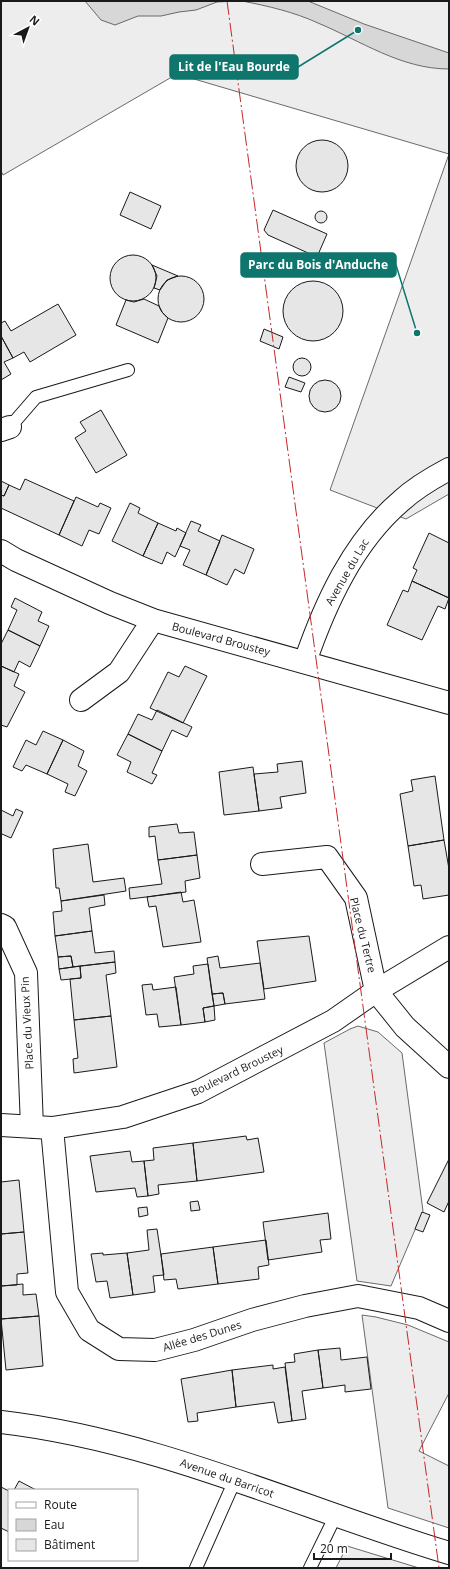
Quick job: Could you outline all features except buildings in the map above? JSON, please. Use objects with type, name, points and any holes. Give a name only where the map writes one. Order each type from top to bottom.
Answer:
[{"type":"street","name":"Avenue du Lac","points":[[305,662],[315,632],[335,589],[360,546],[382,519],[401,501],[430,480],[449,469]]},
{"type":"street","name":"Boulevard Broustey","points":[[1,551],[16,560],[110,603],[153,620],[449,703]]},
{"type":"street","points":[[81,700],[119,672],[153,620]]},
{"type":"street","name":"Place du Tertre","points":[[262,864],[327,857],[356,898],[376,991]]},
{"type":"street","name":"Place du Vieux Pin","points":[[1,924],[5,927],[26,973],[42,1128]]},
{"type":"street","name":"Boulevard Broustey","points":[[1,1125],[42,1128],[123,1117],[198,1092],[333,1021],[376,991],[449,947]]},
{"type":"street","points":[[376,991],[405,1027],[449,1067]]},
{"type":"street","name":"Allée des Dunes","points":[[42,1128],[67,1292],[89,1330],[119,1349],[155,1350],[194,1340],[252,1320],[305,1306],[358,1296],[420,1308],[449,1321]]},
{"type":"street","name":"Avenue du Barricot","points":[[1,1422],[40,1426],[116,1442],[235,1480],[449,1553]]},
{"type":"lane","points":[[6,428],[36,397],[128,370]]},
{"type":"lane","points":[[196,1568],[235,1480]]},
{"type":"lane","points":[[310,1568],[336,1515]]},
{"type":"shaded area","points":[[1,1],[449,1],[449,154],[177,74],[3,175],[1,171]]},
{"type":"shaded area","points":[[449,154],[449,494],[406,519],[330,490]]},
{"type":"shaded area","points":[[358,1026],[378,1032],[402,1053],[423,1211],[391,1286],[357,1281],[324,1043]]},
{"type":"shaded area","points":[[362,1315],[408,1325],[449,1342],[449,1393],[419,1451],[449,1466],[449,1528],[388,1508]]},
{"type":"shaded area","points":[[347,1546],[419,1568],[336,1568]]},
{"type":"water","points":[[85,1],[236,1],[217,2],[196,10],[161,16],[138,16],[115,25],[101,20]]},
{"type":"water","points":[[242,1],[308,1],[364,24],[449,53],[449,69],[431,68],[398,59],[300,16],[271,7]]},
{"type":"power","points":[[227,1],[439,1568]]},
{"type":"place","name":"Lit de l'Eau Bourde","points":[[358,30]]},
{"type":"place","name":"Parc du Bois d'Anduche","points":[[417,333]]}]
